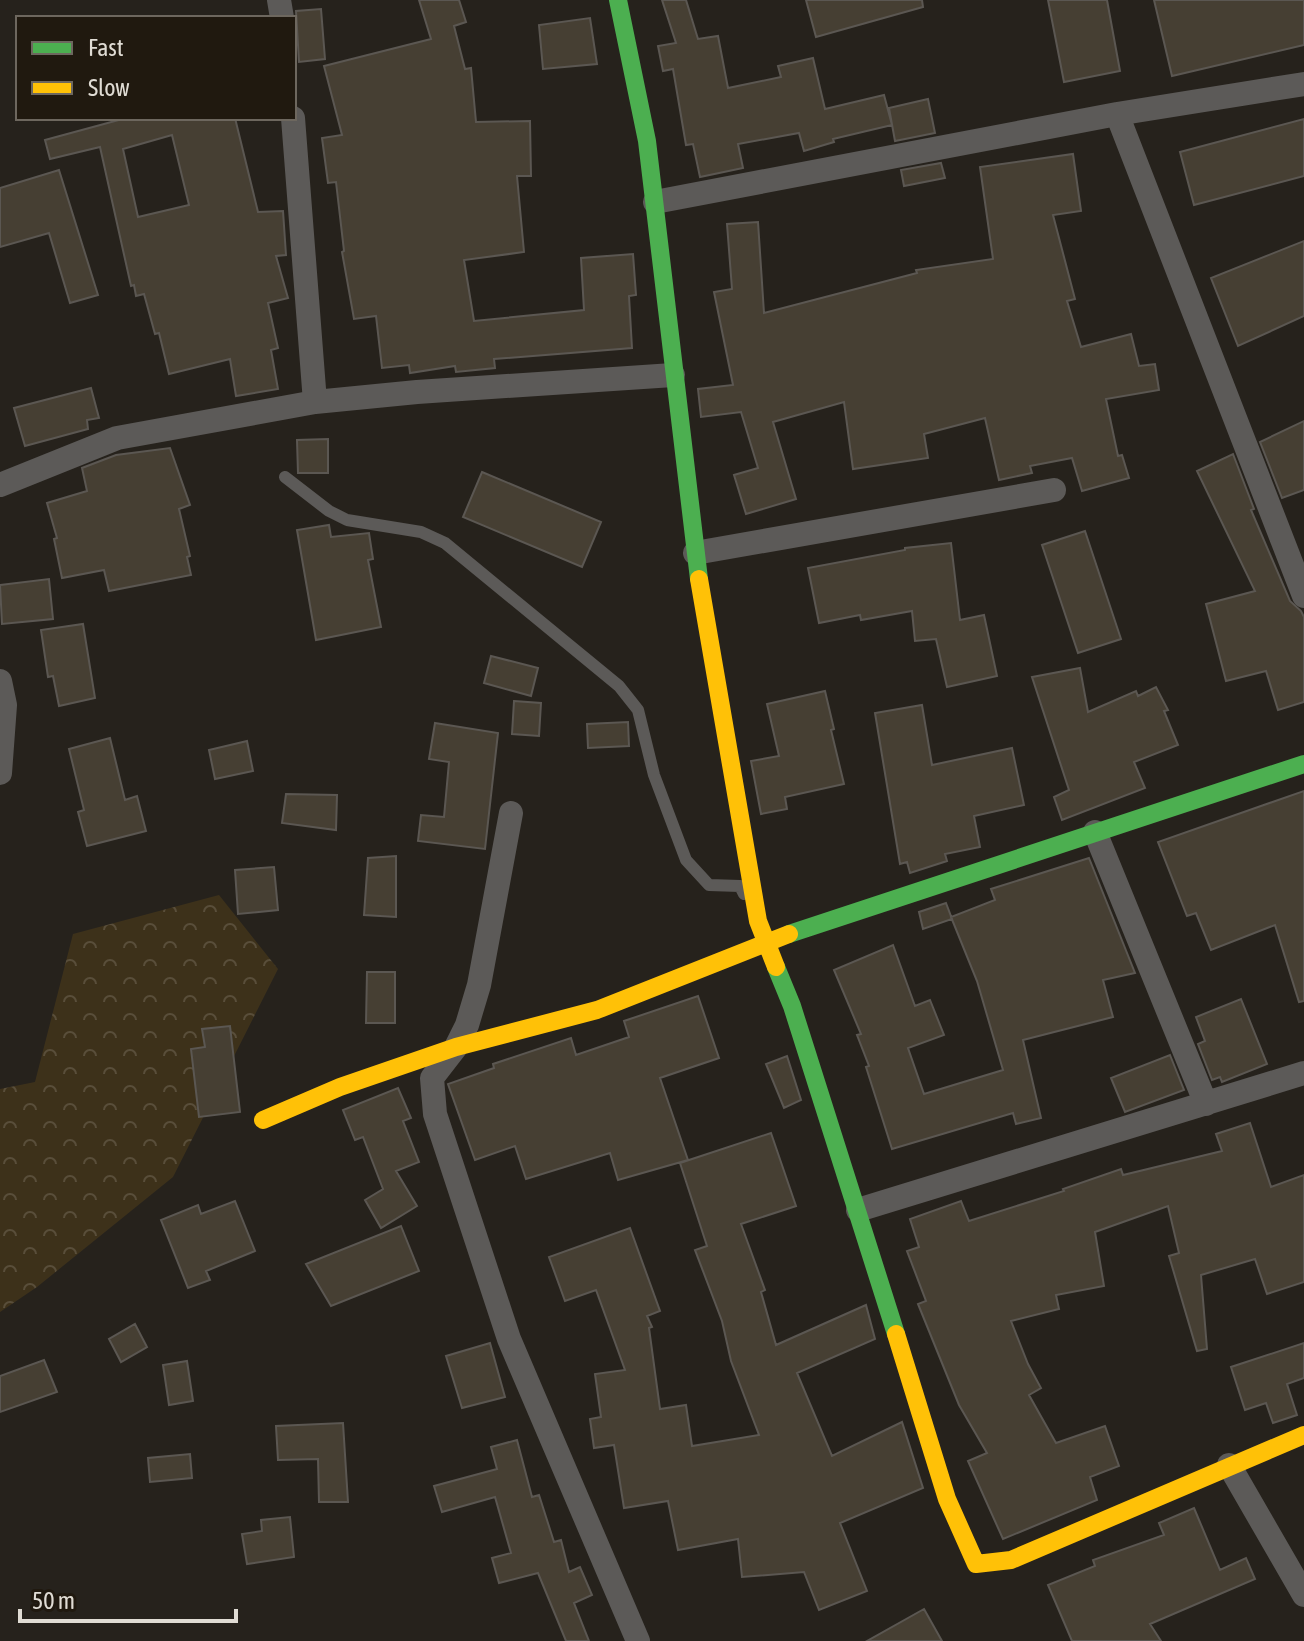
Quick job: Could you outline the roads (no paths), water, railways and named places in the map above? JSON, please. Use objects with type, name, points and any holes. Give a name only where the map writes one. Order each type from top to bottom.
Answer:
[{"type":"street","points":[[618,0],[647,141],[695,553],[758,921],[768,941],[858,1210],[947,1499],[976,1564],[1011,1560],[1304,1435]]},
{"type":"street","points":[[655,202],[1117,114],[1304,84]]},
{"type":"street","points":[[1117,114],[1304,596]]},
{"type":"street","points":[[293,120],[315,402]]},
{"type":"street","points":[[0,485],[117,438],[315,402],[673,375]]},
{"type":"street","points":[[695,553],[1054,490]]},
{"type":"street","points":[[0,681],[5,705],[0,773]]},
{"type":"street","points":[[263,1120],[340,1087],[456,1047],[597,1010],[768,941],[1304,764]]},
{"type":"street","points":[[511,813],[479,985],[467,1025],[456,1047],[432,1078],[435,1114],[509,1339],[638,1641]]},
{"type":"street","points":[[1095,832],[1206,1104]]},
{"type":"street","points":[[858,1210],[1304,1073]]},
{"type":"street","points":[[1229,1465],[1304,1595]]},
{"type":"lane","points":[[285,477],[329,511],[347,520],[421,532],[445,543],[619,686],[638,710],[654,775],[686,860],[709,885],[740,886],[758,921]]}]
